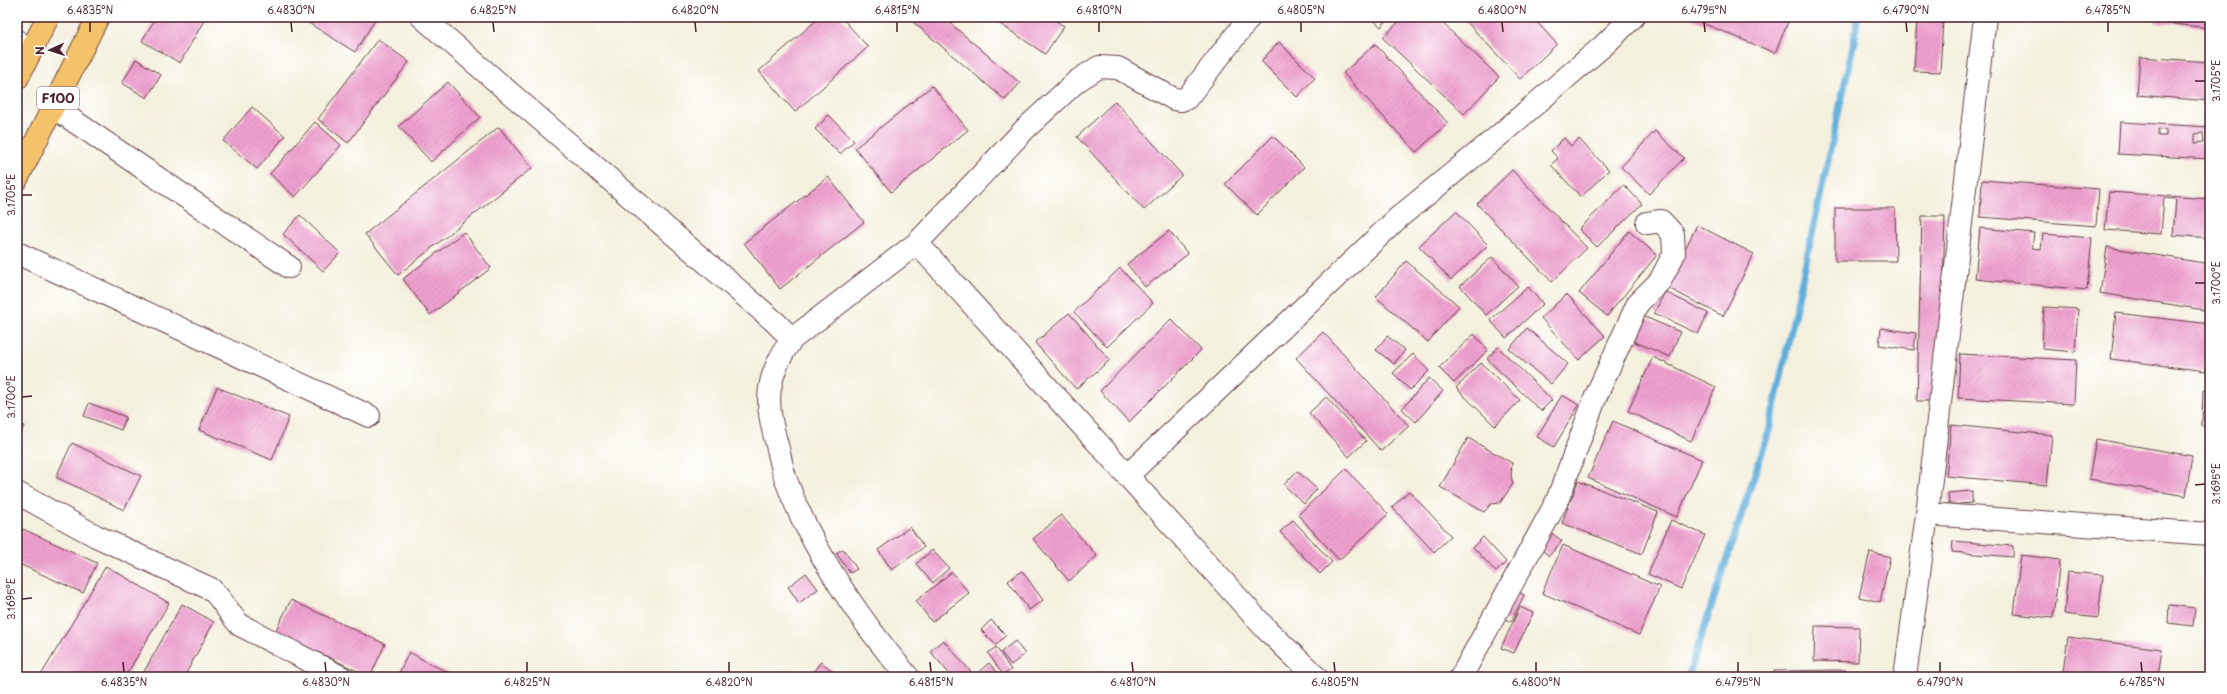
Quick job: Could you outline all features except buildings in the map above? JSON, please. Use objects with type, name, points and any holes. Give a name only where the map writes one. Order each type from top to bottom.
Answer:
[{"type":"highway","points":[[17,79],[24,46],[48,17]]},
{"type":"highway","name":"F100","points":[[17,179],[98,17]]},
{"type":"street","points":[[422,17],[775,322],[792,339]]},
{"type":"street","points":[[908,677],[884,649],[852,602],[814,540],[786,480],[770,418],[770,389],[782,354],[792,339],[917,244],[1026,128],[1077,81],[1099,67],[1118,68],[1174,99],[1181,100],[1188,98],[1250,17]]},
{"type":"street","points":[[1128,476],[1398,218],[1532,107],[1603,46],[1633,17]]},
{"type":"street","points":[[1905,677],[1927,514],[1985,17]]},
{"type":"street","points":[[53,108],[289,267]]},
{"type":"street","points":[[1461,677],[1557,501],[1596,396],[1638,303],[1660,281],[1674,254],[1673,234],[1661,221],[1647,223]]},
{"type":"street","points":[[917,244],[1266,628],[1316,677]]},
{"type":"street","points":[[17,253],[369,416]]},
{"type":"street","points":[[17,493],[96,536],[211,589],[220,598],[232,617],[240,625],[341,677]]},
{"type":"street","points":[[1927,514],[2210,534]]},
{"type":"waterway","points":[[1688,677],[1769,431],[1856,32],[1857,17]]}]
